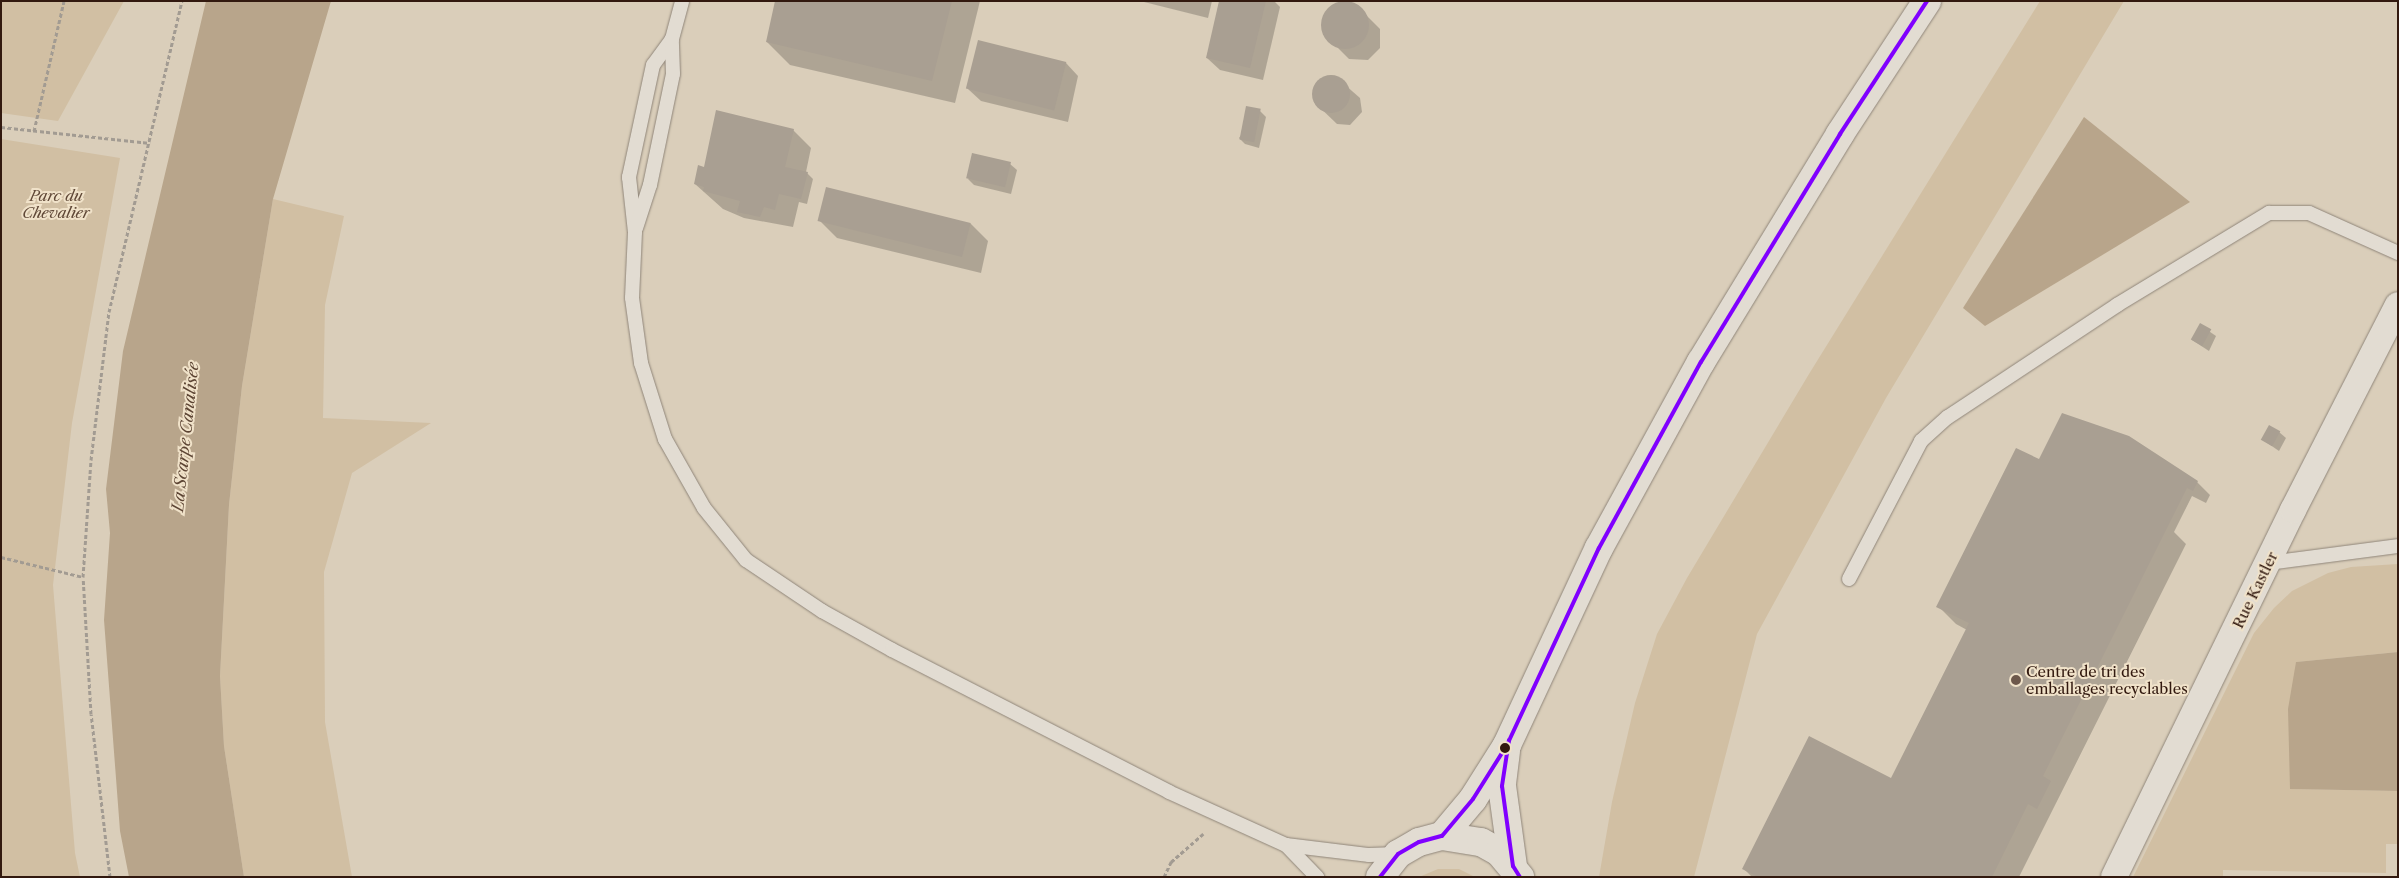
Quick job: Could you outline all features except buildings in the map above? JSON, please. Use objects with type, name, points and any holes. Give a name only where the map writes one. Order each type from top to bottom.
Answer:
[{"type":"street","points":[[1442,836],[1472,799],[1507,745],[1599,548],[1701,362],[1840,134],[1927,1]]},
{"type":"street","name":"Rue Kastler","points":[[2114,877],[2398,305]]},
{"type":"street","points":[[1507,745],[1502,786],[1517,871]]},
{"type":"street","points":[[1380,877],[1398,854],[1419,842],[1442,836],[1481,842],[1498,852],[1517,871]]},
{"type":"lane","points":[[635,232],[650,185],[673,74],[672,39],[682,1]]},
{"type":"lane","points":[[672,39],[653,65],[629,177],[635,232],[632,298],[640,354],[665,439],[704,508],[746,560],[822,611],[892,650],[1169,792],[1286,845],[1370,855],[1398,854]]},
{"type":"lane","points":[[1850,579],[1921,441],[1948,418],[2116,305],[2269,213],[2309,213],[2398,253]]},
{"type":"lane","points":[[2269,564],[2398,546]]},
{"type":"lane","points":[[1286,845],[1317,877]]},
{"type":"path","points":[[34,131],[64,1]]},
{"type":"path","points":[[110,877],[92,714],[83,577],[91,460],[109,312],[182,1]]},
{"type":"path","points":[[1,127],[150,143]]},
{"type":"path","points":[[1,557],[83,577]]},
{"type":"path","points":[[1164,877],[1171,862],[1203,834]]},
{"type":"green space","points":[[1,1],[124,1],[58,121],[1,113]]},
{"type":"green space","points":[[2040,1],[2124,1],[1886,398],[1757,634],[1694,877],[1599,877],[1612,802],[1635,703],[1657,634],[1687,578],[1809,374]]},
{"type":"green space","name":"Parc du Chevalier","points":[[1,139],[120,158],[72,423],[53,585],[75,853],[80,877],[1,877]]},
{"type":"green space","points":[[273,199],[344,216],[325,305],[323,418],[431,423],[352,473],[324,572],[325,722],[352,877],[244,877],[224,746],[220,676],[229,505],[242,386]]},
{"type":"green space","points":[[2398,564],[2398,652],[2296,662],[2291,789],[2398,791],[2398,844],[2386,844],[2386,873],[2223,870],[2223,877],[2133,877],[2254,633],[2274,608],[2292,591],[2328,573],[2351,567]]},
{"type":"green space","points":[[1438,869],[1459,869],[1475,877],[1419,877]]},
{"type":"water","name":"La Scarpe Canalisée","points":[[206,1],[331,1],[273,199],[242,386],[229,505],[220,676],[224,746],[244,877],[129,877],[120,831],[104,620],[110,533],[106,489],[123,351]]},
{"type":"water","points":[[2084,117],[2190,202],[1985,326],[1963,308]]},
{"type":"water","points":[[2398,652],[2398,791],[2290,789],[2288,709],[2296,662]]},
{"type":"transit line","points":[[1380,877],[1398,854],[1419,842],[1442,836],[1473,799],[1507,745],[1599,548],[1701,362],[1840,134],[1927,1]]},
{"type":"transit line","points":[[1509,740],[1502,786],[1513,866],[1520,877]]},
{"type":"place","name":"Centre de tri des emballages recyclables","points":[[2016,680]]}]
